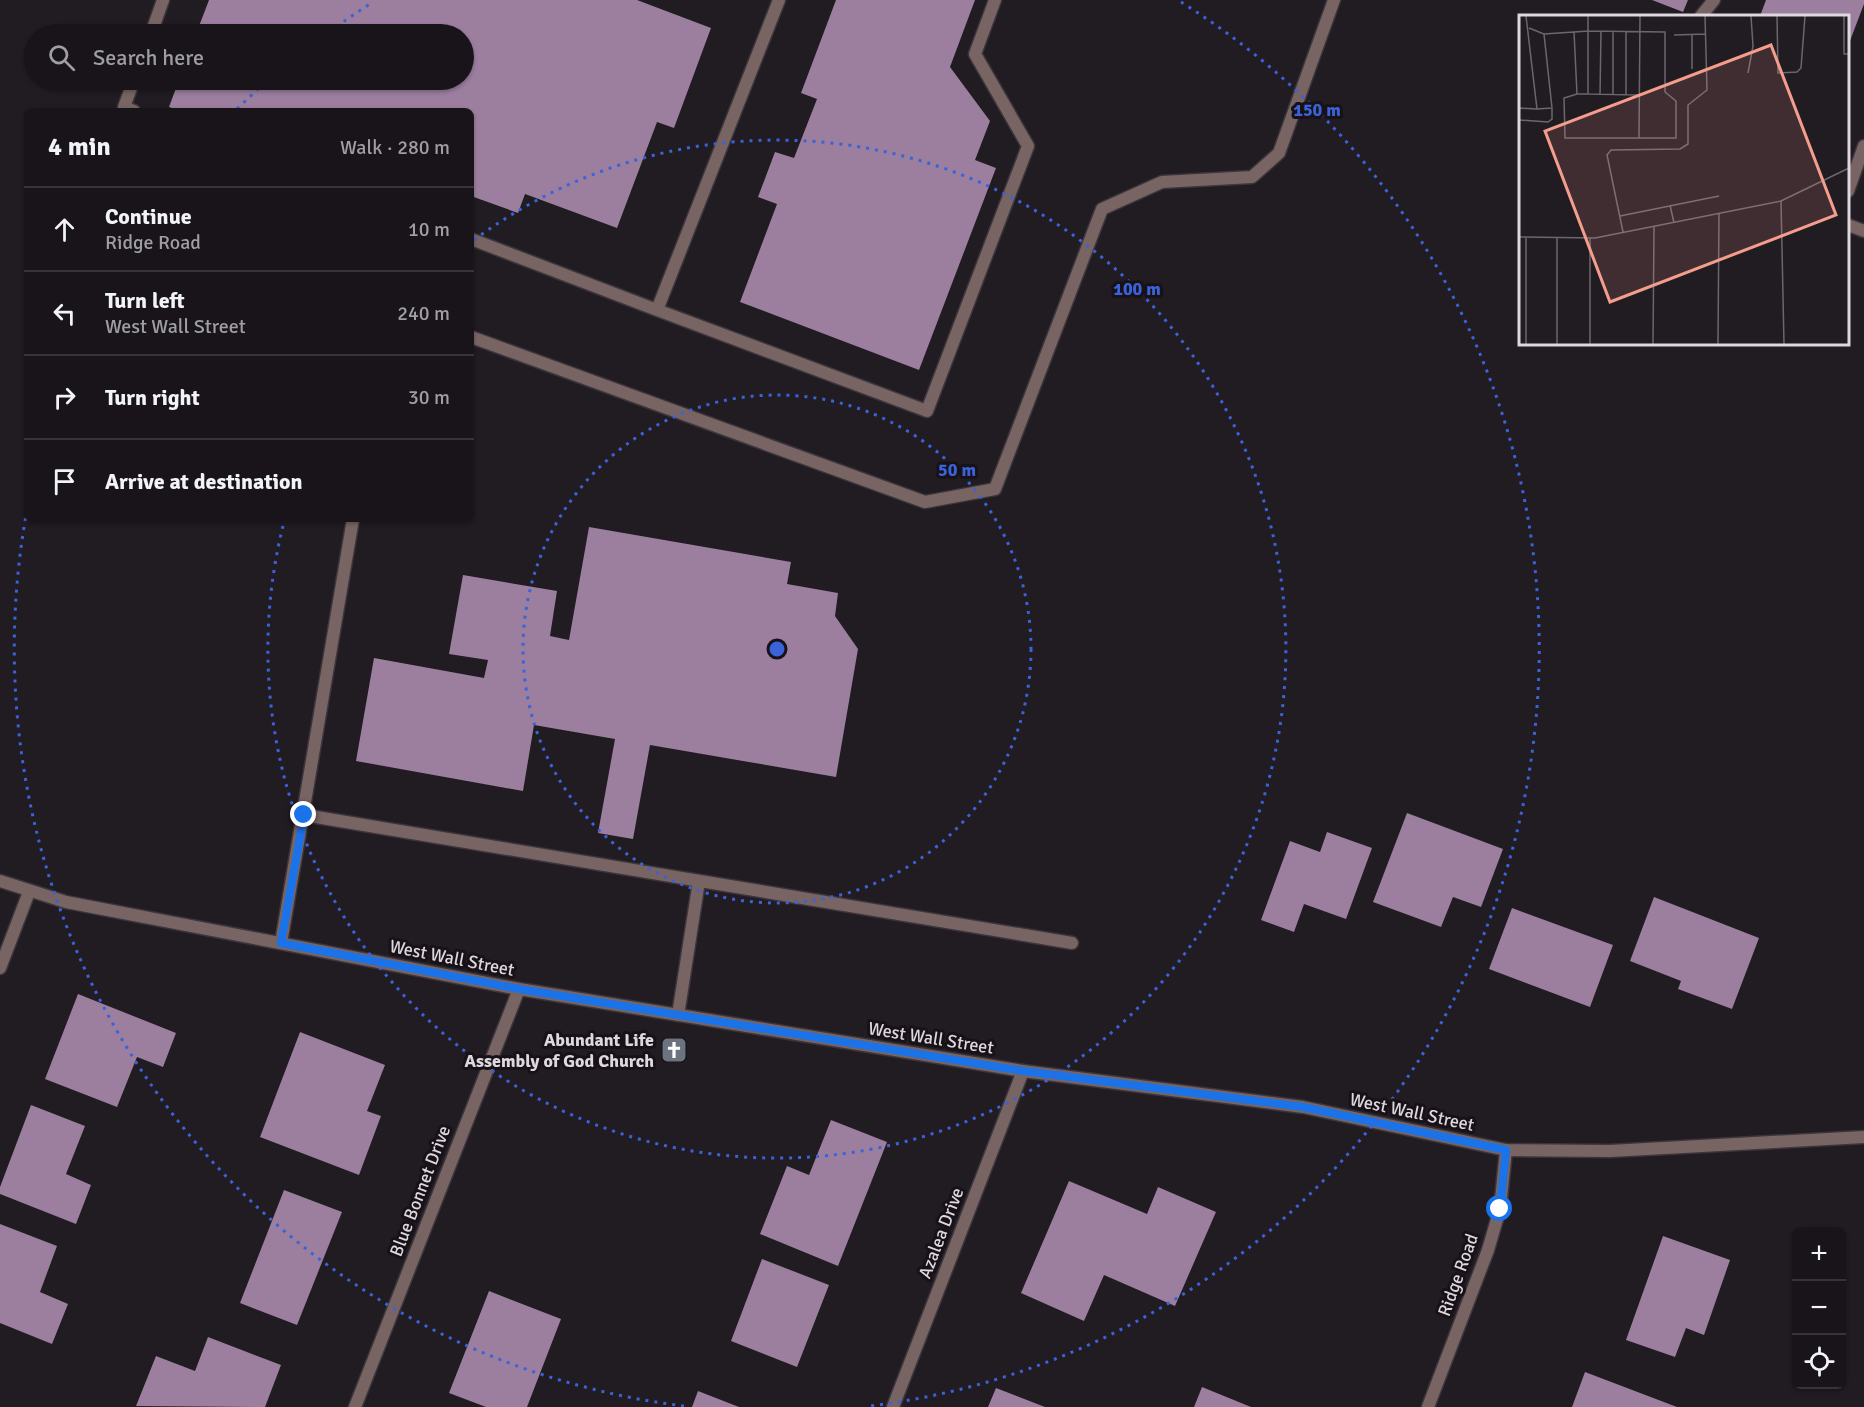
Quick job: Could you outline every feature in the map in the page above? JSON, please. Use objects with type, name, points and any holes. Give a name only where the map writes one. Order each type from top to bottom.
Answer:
[{"type":"street","points":[[155,24],[163,0]]},
{"type":"street","points":[[474,240],[927,411],[1028,146],[975,54],[995,0]]},
{"type":"street","points":[[474,338],[925,502],[995,489],[1102,209],[1162,182],[1252,177],[1279,153],[1334,0]]},
{"type":"street","points":[[1702,15],[1714,0]]},
{"type":"street","points":[[657,310],[777,1]]},
{"type":"street","points":[[126,108],[124,107],[130,90]]},
{"type":"street","points":[[1849,188],[1864,146]]},
{"type":"street","points":[[1849,225],[1864,231]]},
{"type":"street","points":[[281,943],[353,522]]},
{"type":"street","points":[[304,815],[1072,943]]},
{"type":"street","name":"West Wall Street","points":[[0,881],[66,902],[519,989],[1023,1071],[1303,1107],[1506,1150],[1610,1152],[1864,1137]]},
{"type":"street","points":[[678,1015],[699,881]]},
{"type":"street","points":[[0,968],[29,892]]},
{"type":"street","name":"Blue Bonnet Drive","points":[[355,1407],[519,989]]},
{"type":"street","name":"Azalea Drive","points":[[893,1407],[1023,1071]]},
{"type":"street","name":"Ridge Road","points":[[1428,1407],[1488,1250],[1500,1209],[1506,1150]]},
{"type":"building","points":[[209,0],[637,0],[711,28],[674,128],[657,122],[617,228],[525,194],[518,213],[474,197],[474,108],[169,107],[175,90],[474,90],[474,24],[200,24]]},
{"type":"building","points":[[836,0],[975,0],[950,67],[990,121],[975,160],[996,168],[919,370],[740,302],[777,204],[758,197],[775,152],[794,158],[817,99],[801,93]]},
{"type":"building","points":[[1652,0],[1688,0],[1683,12]]},
{"type":"building","points":[[1766,0],[1864,0],[1849,43],[1849,15],[1760,15]]},
{"type":"building","points":[[589,527],[791,562],[787,584],[838,593],[835,616],[858,649],[836,777],[650,745],[633,839],[598,833],[615,739],[534,725],[523,791],[356,761],[374,658],[484,678],[488,660],[449,654],[463,575],[557,591],[550,636],[569,640]]},
{"type":"building","points":[[1407,813],[1503,849],[1481,907],[1453,897],[1441,927],[1373,902]]},
{"type":"building","points":[[1327,832],[1372,848],[1346,919],[1304,904],[1294,932],[1261,920],[1290,841],[1320,852]]},
{"type":"building","points":[[1654,897],[1759,938],[1732,1009],[1678,989],[1681,981],[1630,961]]},
{"type":"building","points":[[1512,908],[1613,945],[1590,1007],[1489,969]]},
{"type":"building","points":[[78,994],[176,1033],[163,1067],[137,1057],[117,1107],[45,1079]]},
{"type":"building","points":[[300,1032],[385,1065],[367,1111],[381,1116],[359,1175],[260,1137]]},
{"type":"building","points":[[31,1105],[85,1126],[66,1174],[91,1185],[76,1224],[0,1194],[0,1187]]},
{"type":"building","points":[[831,1120],[887,1142],[838,1266],[760,1234],[787,1166],[809,1175]]},
{"type":"building","points":[[1069,1181],[1147,1214],[1158,1187],[1216,1212],[1175,1306],[1104,1275],[1084,1321],[1021,1293]]},
{"type":"building","points":[[284,1190],[342,1212],[297,1325],[240,1303]]},
{"type":"building","points":[[0,1224],[57,1246],[40,1292],[68,1304],[52,1344],[0,1323]]},
{"type":"building","points":[[1663,1236],[1730,1260],[1704,1335],[1686,1328],[1675,1357],[1626,1340]]},
{"type":"building","points":[[762,1259],[829,1285],[797,1367],[731,1341]]},
{"type":"building","points":[[489,1291],[561,1319],[527,1407],[486,1407],[449,1393]]},
{"type":"building","points":[[208,1337],[281,1365],[265,1407],[136,1406],[156,1356],[195,1371]]},
{"type":"building","points":[[1585,1372],[1677,1407],[1572,1407]]},
{"type":"building","points":[[1202,1387],[1251,1407],[1194,1407]]},
{"type":"building","points":[[996,1388],[1045,1407],[988,1407]]},
{"type":"building","points":[[698,1391],[739,1407],[692,1407]]},
{"type":"place","name":"Abundant Life Assembly of God Church","points":[[674,1050]]},
{"type":"route","points":[[304,815],[281,943],[519,989],[1023,1071],[1303,1107],[1506,1150],[1500,1209]]}]
